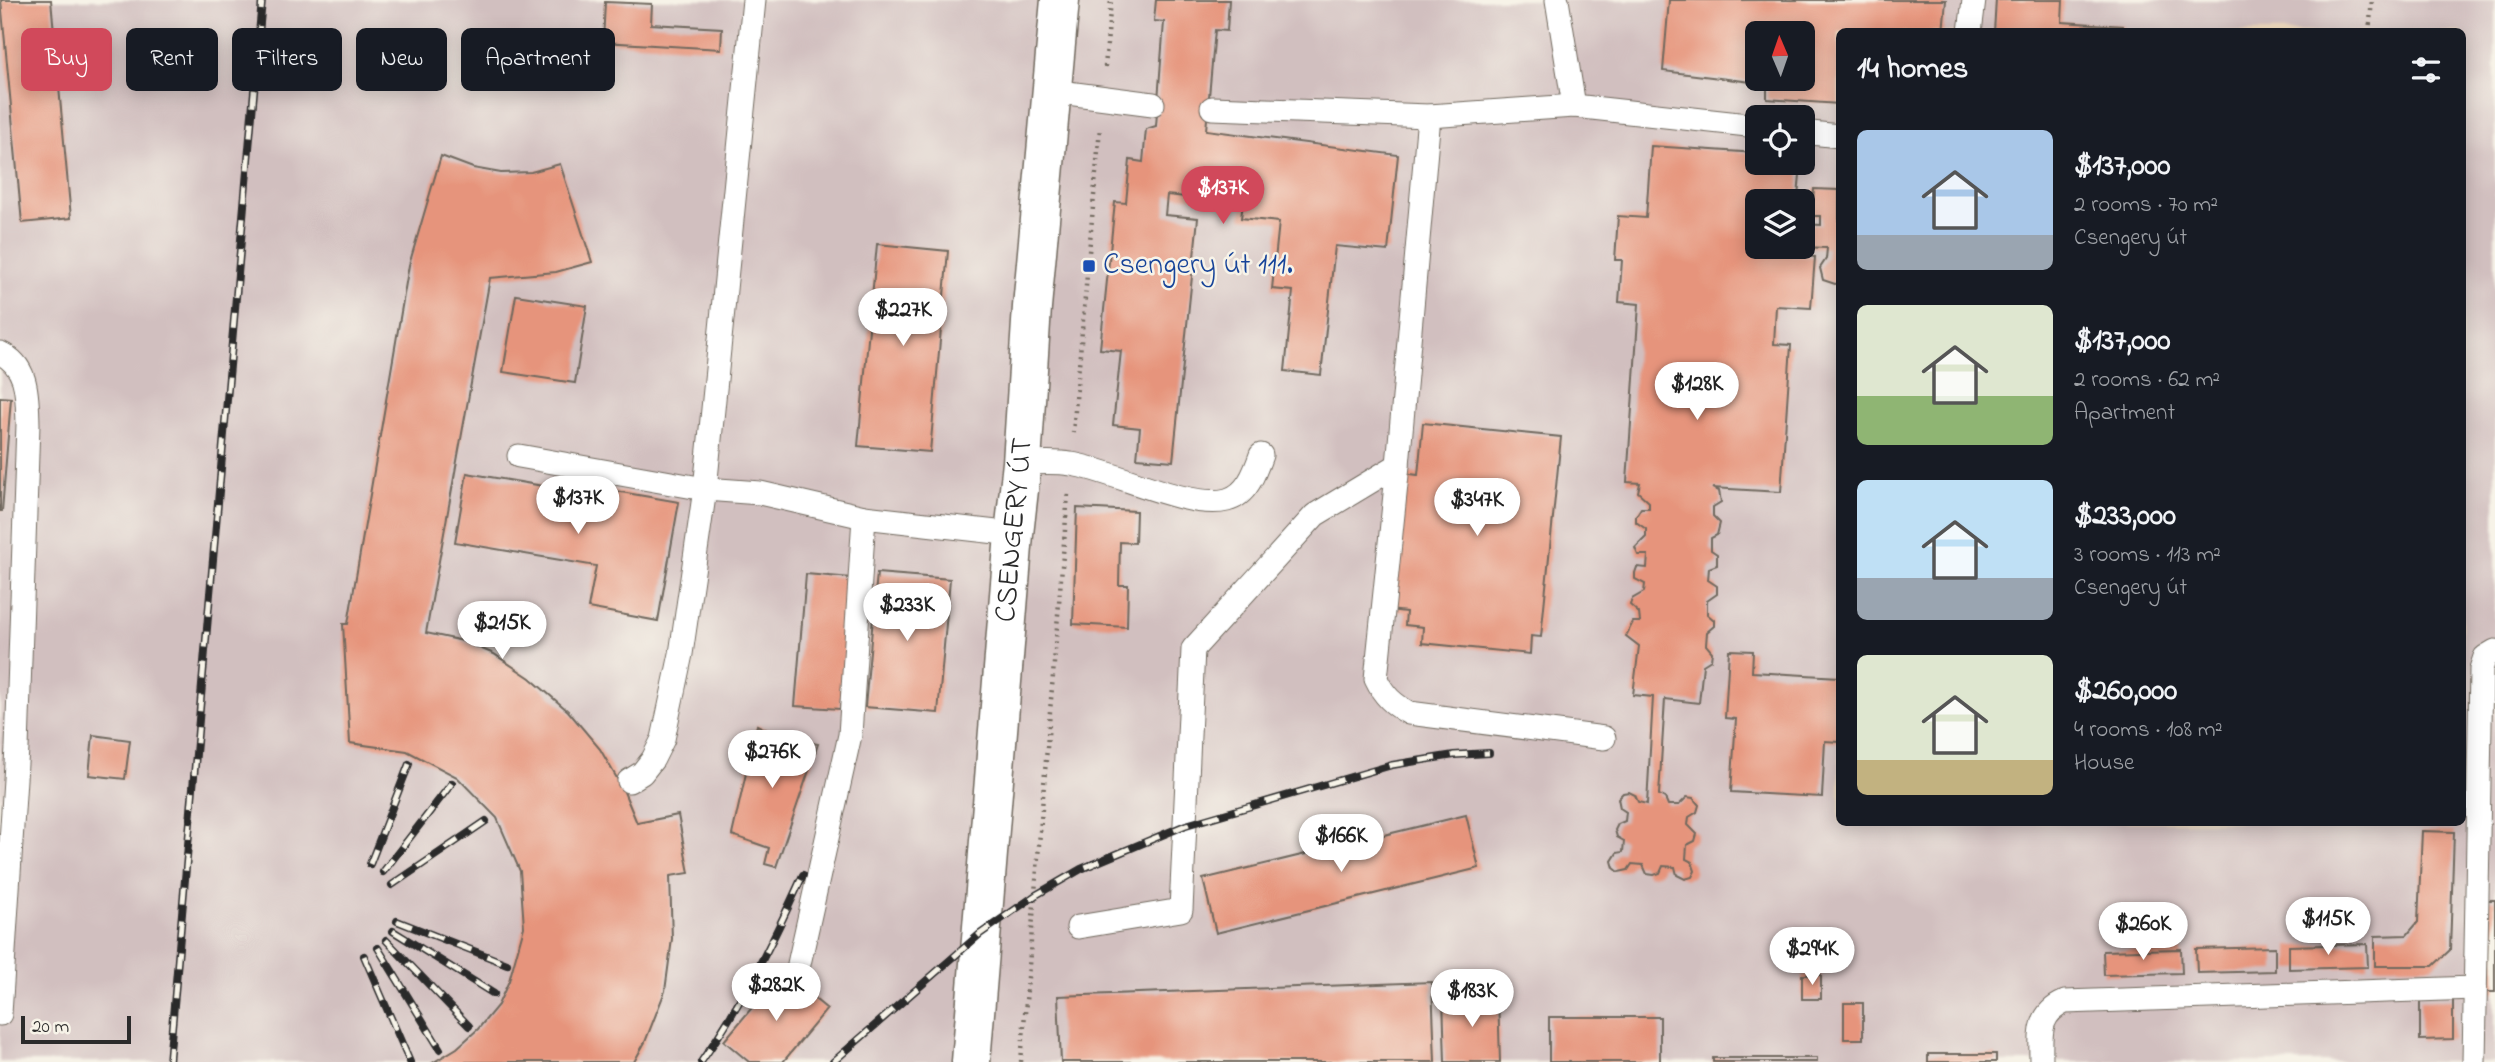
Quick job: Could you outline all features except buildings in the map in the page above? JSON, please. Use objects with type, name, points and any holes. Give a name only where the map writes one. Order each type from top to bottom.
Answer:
[{"type":"main road","name":"CSENGERY ÚT","points":[[971,1062],[1022,463],[1032,307],[1060,0]]},
{"type":"lane","points":[[629,781],[648,766],[663,739],[681,654],[705,489],[754,0]]},
{"type":"lane","points":[[1557,0],[1574,106]]},
{"type":"lane","points":[[1970,28],[1973,0]]},
{"type":"lane","points":[[1052,91],[1153,104]]},
{"type":"lane","points":[[1212,108],[1429,116],[1574,106],[1745,126]]},
{"type":"lane","points":[[1429,116],[1376,679],[1392,704],[1409,713],[1604,738]]},
{"type":"lane","points":[[1815,133],[1836,136]]},
{"type":"lane","points":[[0,353],[9,357],[20,369],[26,389],[28,424],[17,748],[0,1014]]},
{"type":"lane","points":[[1022,463],[1071,464],[1205,503],[1230,500],[1241,491],[1253,478],[1261,455]]},
{"type":"lane","points":[[519,456],[705,489],[760,494],[864,517],[1014,534]]},
{"type":"lane","points":[[1078,927],[1181,910],[1194,649],[1315,515],[1398,465]]},
{"type":"lane","points":[[799,964],[850,735],[864,517]]},
{"type":"lane","points":[[2474,1062],[2481,669],[2485,657],[2495,651]]},
{"type":"lane","points":[[2041,1062],[2044,1019],[2052,1008],[2066,1002],[2474,988]]},
{"type":"path","points":[[1021,1062],[1111,0]]},
{"type":"path","points":[[2369,28],[2372,0]]},
{"type":"shaded area","points":[[0,0],[2495,0],[2495,1062],[0,1062]]},
{"type":"railway","points":[[169,1062],[262,0]]},
{"type":"railway","points":[[833,1062],[980,934],[1036,895],[1081,869],[1186,825],[1392,765],[1454,755],[1489,753]]},
{"type":"railway","points":[[370,864],[409,764]]},
{"type":"railway","points":[[383,872],[452,783]]},
{"type":"railway","points":[[392,885],[486,821]]},
{"type":"railway","points":[[701,1062],[756,971],[803,875]]},
{"type":"railway","points":[[397,921],[507,964]]},
{"type":"railway","points":[[393,931],[494,994]]},
{"type":"railway","points":[[386,940],[469,1026]]},
{"type":"railway","points":[[378,948],[440,1049]]},
{"type":"railway","points":[[364,956],[410,1062]]},
{"type":"place","name":"Csengery út 111.","points":[[1089,266]]}]
